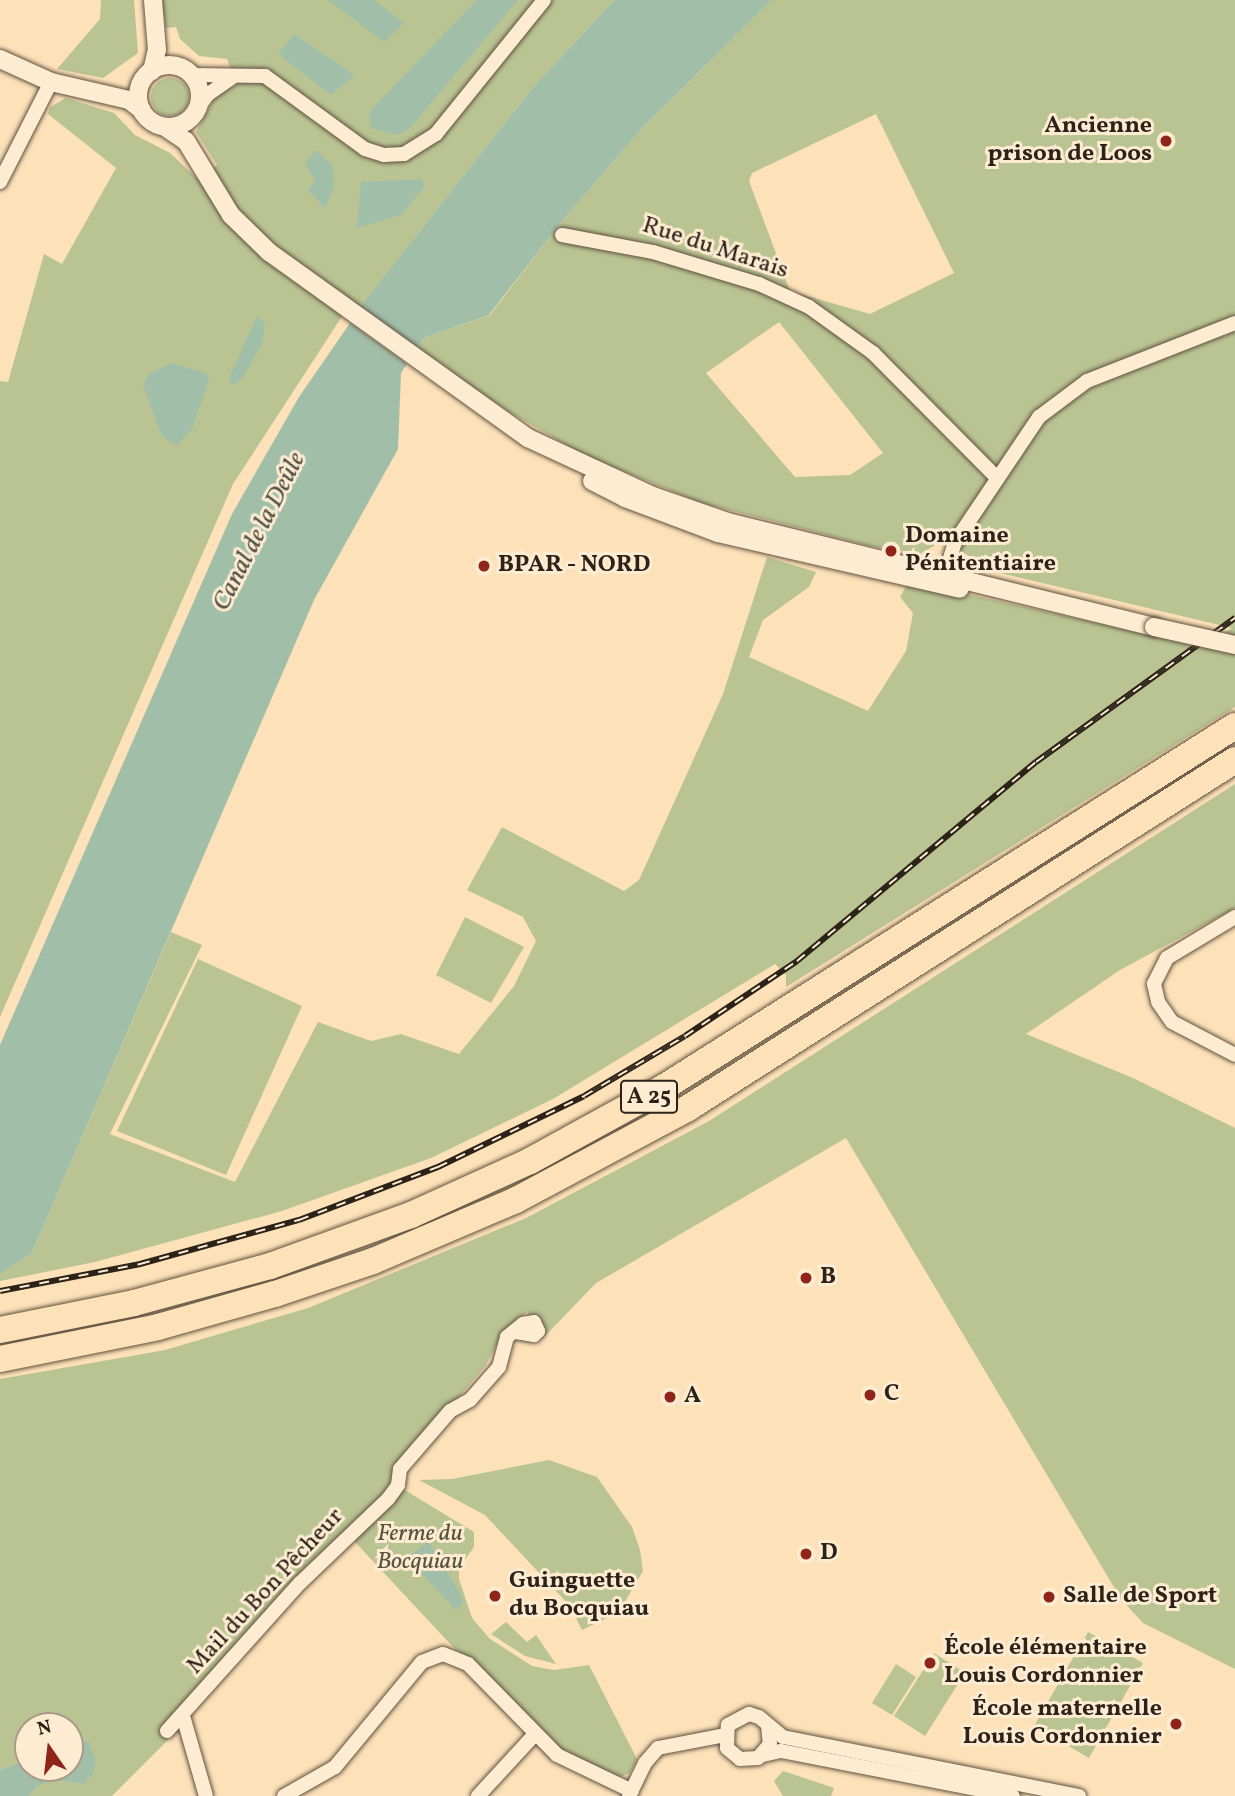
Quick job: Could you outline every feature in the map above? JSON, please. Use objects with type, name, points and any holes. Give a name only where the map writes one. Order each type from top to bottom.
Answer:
[{"type":"highway","name":"A 25","points":[[0,1330],[145,1301],[270,1266],[411,1215],[530,1161],[663,1088],[1235,726]]},
{"type":"highway","name":"A 25","points":[[0,1359],[158,1327],[275,1294],[373,1261],[516,1200],[688,1108],[1235,760]]},
{"type":"street","points":[[153,0],[156,23],[169,54],[188,72],[199,89],[195,112],[200,155]]},
{"type":"street","points":[[98,91],[148,76],[170,65],[188,72],[253,72],[272,80],[365,149],[384,155],[404,154],[436,134],[544,0]]},
{"type":"street","points":[[142,110],[139,97],[148,76],[156,23]]},
{"type":"street","points":[[0,59],[51,82],[129,100],[179,134],[200,155],[236,220],[277,259],[528,438],[699,513],[943,579],[1235,645]]},
{"type":"street","points":[[165,127],[182,124],[212,90],[238,74]]},
{"type":"street","points":[[0,182],[51,82]]},
{"type":"street","name":"Rue du Marais","points":[[562,235],[653,252],[759,284],[809,307],[873,353],[996,477]]},
{"type":"street","points":[[943,579],[956,542],[1033,423],[1076,387],[1235,323]]},
{"type":"street","points":[[1235,917],[1167,958],[1154,984],[1161,1008],[1172,1022],[1235,1055]]},
{"type":"street","name":"Mail du Bon Pêcheur","points":[[167,1731],[293,1591],[398,1485],[400,1469],[450,1411],[470,1400],[499,1367],[504,1342],[514,1332]]},
{"type":"street","points":[[284,1796],[314,1782],[341,1761],[399,1687],[422,1662],[436,1655],[463,1659],[557,1755],[630,1793],[658,1748],[725,1735]]},
{"type":"street","points":[[1013,1796],[781,1751],[752,1760],[737,1758],[727,1748],[725,1735],[730,1722],[742,1715],[759,1717],[768,1726],[794,1740],[1079,1796]]},
{"type":"street","points":[[183,1716],[206,1796]]},
{"type":"street","points":[[763,1755],[770,1744],[768,1726]]},
{"type":"street","points":[[478,1796],[535,1734]]},
{"type":"green space","points":[[101,0],[134,0],[138,53],[103,78],[57,69],[100,19]]},
{"type":"green space","points":[[161,0],[614,0],[535,85],[365,301],[359,307],[352,301],[233,484],[0,1017],[0,381],[8,382],[44,254],[62,264],[116,168],[48,114],[50,107],[66,98],[114,113],[135,135],[170,153],[200,181],[217,165],[196,132],[217,94],[237,85],[227,59],[199,56],[180,39],[176,27],[166,28]]},
{"type":"green space","points":[[772,0],[1235,0],[1235,707],[786,987],[786,975],[775,964],[553,1099],[431,1158],[282,1211],[95,1262],[0,1281],[0,1274],[32,1253],[171,932],[202,945],[110,1134],[235,1182],[318,1022],[371,1041],[401,1034],[459,1054],[514,986],[536,941],[523,917],[467,890],[502,827],[624,891],[639,880],[723,694],[767,557],[816,572],[809,587],[763,620],[749,657],[868,711],[906,651],[913,613],[900,597],[909,581],[1204,647],[1232,628],[987,570],[946,539],[920,554],[870,546],[702,503],[586,456],[506,410],[416,349],[424,338],[490,315],[563,220],[644,126]],"holes":[[[876,114],[954,273],[870,314],[790,291],[749,181],[752,173]],[[779,322],[883,453],[850,475],[795,477],[706,373]]]},
{"type":"green space","points":[[170,78],[183,84],[189,97],[183,110],[170,116],[157,110],[151,97],[157,84]]},
{"type":"green space","points":[[1235,784],[1235,908],[1120,970],[1026,1034],[1133,1078],[1235,1128],[1235,1669],[1143,1623],[1121,1599],[846,1138],[596,1283],[545,1336],[527,1312],[502,1335],[486,1365],[396,1471],[392,1490],[179,1710],[167,1741],[112,1796],[29,1796],[38,1786],[47,1782],[83,1784],[84,1712],[14,1712],[14,1764],[0,1770],[0,1379],[165,1350],[308,1308],[526,1218],[709,1121]]},
{"type":"green space","points":[[465,917],[524,947],[491,1003],[436,975]]},
{"type":"green space","points":[[198,959],[302,1006],[226,1175],[117,1131]]},
{"type":"green space","points":[[549,1460],[597,1477],[632,1527],[640,1550],[643,1571],[619,1612],[582,1630],[570,1606],[485,1515],[419,1480],[452,1479]]},
{"type":"green space","name":"Ferme du Bocquiau","points":[[403,1489],[474,1532],[474,1547],[459,1568],[459,1579],[472,1618],[490,1639],[532,1666],[554,1670],[589,1665],[637,1759],[630,1773],[618,1778],[561,1752],[476,1662],[456,1650],[354,1541]]},
{"type":"green space","points":[[506,1622],[527,1642],[536,1635],[556,1664],[525,1656],[491,1634]]},
{"type":"green space","points":[[1088,1632],[1143,1663],[1089,1758],[1034,1726]]},
{"type":"green space","points":[[934,1653],[965,1673],[925,1736],[894,1716]]},
{"type":"green space","points":[[896,1664],[916,1677],[892,1715],[872,1703]]},
{"type":"green space","points":[[783,1771],[834,1788],[831,1796],[783,1796],[774,1781]]},
{"type":"water","points":[[328,0],[374,0],[404,23],[384,42]]},
{"type":"water","points":[[477,0],[518,0],[409,129],[396,135],[371,128],[369,112]]},
{"type":"water","points":[[614,0],[772,0],[644,126],[563,220],[489,315],[424,338],[416,349],[360,307],[535,85]]},
{"type":"water","points":[[294,34],[355,75],[331,95],[278,54]]},
{"type":"water","points":[[316,150],[333,166],[334,187],[325,208],[308,190],[316,181],[305,164]]},
{"type":"water","points":[[422,179],[424,187],[401,215],[357,228],[361,182]]},
{"type":"water","points":[[257,316],[265,324],[262,344],[242,379],[232,385],[229,378]]},
{"type":"water","name":"Canal de la Deûle","points":[[350,323],[407,364],[401,373],[398,449],[314,600],[32,1253],[0,1274],[0,1045],[232,514],[299,397]]},
{"type":"water","points":[[172,363],[207,374],[209,380],[192,429],[177,446],[162,436],[143,385],[149,374]]},
{"type":"water","points":[[428,1541],[461,1595],[463,1603],[456,1610],[407,1558]]},
{"type":"water","points":[[84,1741],[89,1743],[96,1760],[93,1774],[83,1784],[68,1782],[84,1782]]},
{"type":"water","points":[[14,1764],[14,1782],[47,1782],[38,1786],[29,1796],[0,1796],[0,1770]]},
{"type":"railway","points":[[0,1291],[140,1264],[299,1220],[438,1167],[584,1096],[685,1036],[797,961],[1036,762],[1235,618]]},
{"type":"place","name":"Ancienne prison de Loos","points":[[1166,141]]},
{"type":"place","name":"Domaine Pénitentiaire","points":[[891,551]]},
{"type":"place","name":"BPAR - NORD","points":[[484,566]]},
{"type":"place","name":"B","points":[[806,1278]]},
{"type":"place","name":"C","points":[[870,1395]]},
{"type":"place","name":"A","points":[[670,1397]]},
{"type":"place","name":"D","points":[[806,1554]]},
{"type":"place","name":"Guinguette du Bocquiau","points":[[495,1596]]},
{"type":"place","name":"Salle de Sport","points":[[1049,1597]]},
{"type":"place","name":"École élémentaire Louis Cordonnier","points":[[930,1663]]},
{"type":"place","name":"École maternelle Louis Cordonnier","points":[[1176,1724]]}]
